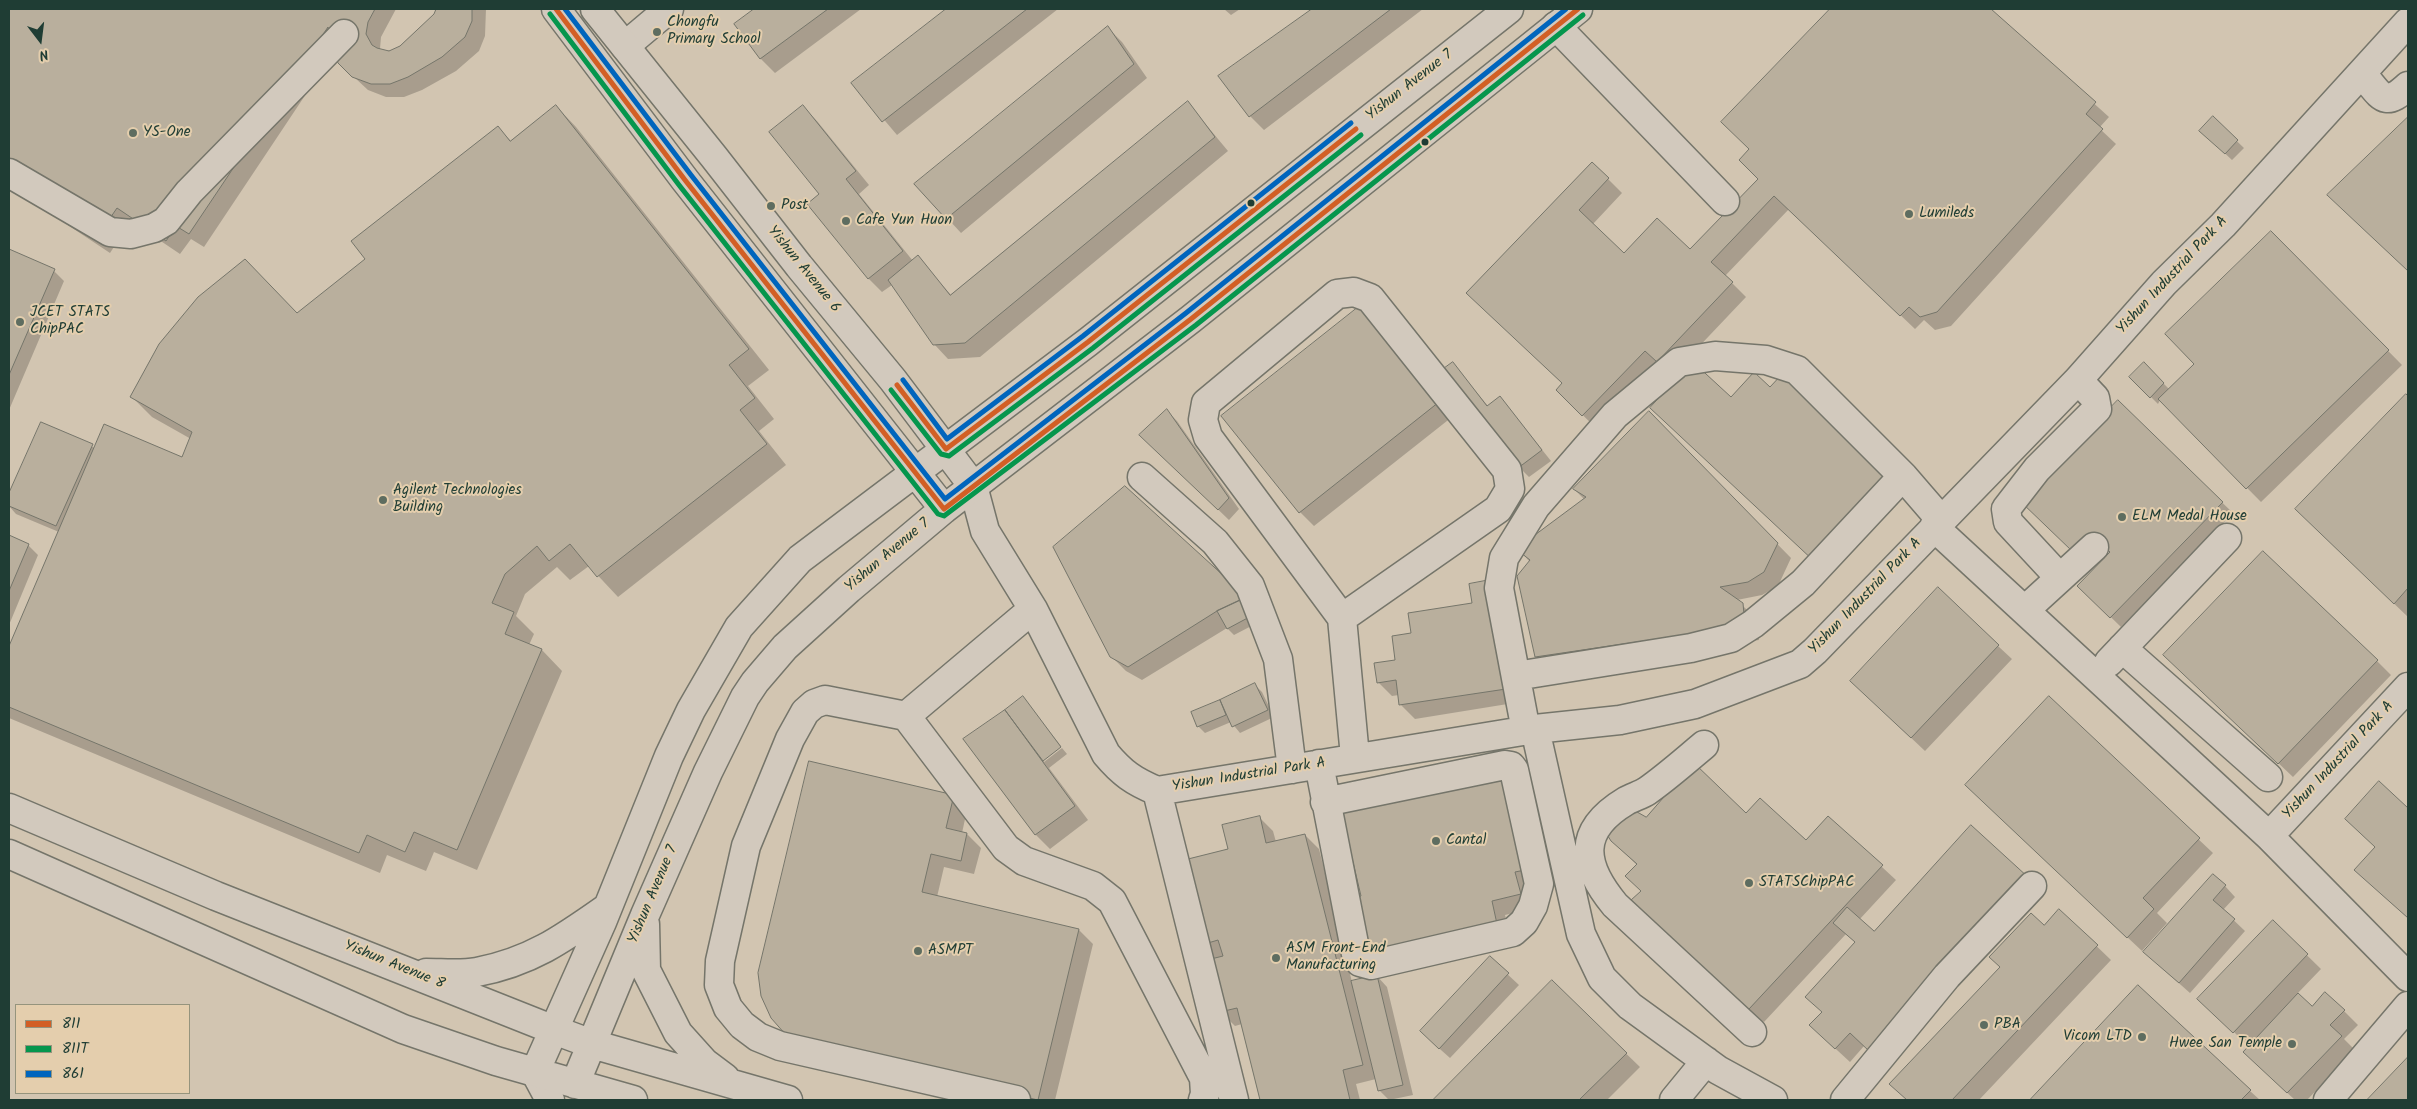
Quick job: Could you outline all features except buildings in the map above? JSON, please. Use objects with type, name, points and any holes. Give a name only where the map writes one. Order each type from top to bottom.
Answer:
[{"type":"main road","points":[[556,9],[685,180],[916,470],[944,508]]},
{"type":"main road","name":"Yishun Avenue 6","points":[[595,9],[946,448],[973,486]]},
{"type":"main road","points":[[625,46],[669,9]]},
{"type":"main road","name":"Yishun Avenue 7","points":[[535,1072],[608,907],[669,756],[691,710],[739,627],[800,558],[1088,342],[1509,9]]},
{"type":"main road","name":"Yishun Avenue 7","points":[[576,1092],[592,1044],[645,914],[708,772],[755,682],[784,647],[944,508],[1191,319],[1578,9]]},
{"type":"main road","name":"Yishun Industrial Park A","points":[[973,486],[985,532],[1033,610],[1106,754],[1120,770],[1134,781],[1157,791],[1531,730],[1620,720],[1695,704],[1800,664],[1816,651],[2078,380],[2164,283],[2223,225],[2408,22]]},
{"type":"main road","points":[[1556,26],[1725,201]]},
{"type":"main road","points":[[9,173],[110,232],[131,234],[154,228],[166,221],[189,192],[344,34]]},
{"type":"main road","points":[[2362,74],[2385,98],[2390,100],[2408,86]]},
{"type":"main road","points":[[1342,618],[1498,509],[1510,489],[1507,470],[1370,298],[1354,292],[1337,294],[1206,403],[1203,420],[1208,437],[1342,618],[1355,758]]},
{"type":"main road","points":[[1088,342],[1116,375]]},
{"type":"main road","points":[[1772,1100],[1706,1061],[1630,1006],[1602,978],[1581,934],[1516,676],[1499,588],[1504,558],[1536,506],[1615,415],[1679,362],[1715,356],[1766,360],[1797,370],[1903,476],[1938,523]]},
{"type":"main road","points":[[2060,578],[2008,522],[2005,515],[2006,509],[2037,469],[2097,409],[2095,398],[2078,380]]},
{"type":"main road","points":[[1516,676],[1691,648],[1731,638],[1754,624],[1803,583],[1903,476]]},
{"type":"main road","points":[[1142,477],[1215,542],[1250,586],[1278,659],[1292,769]]},
{"type":"main road","name":"Yishun Industrial Park A","points":[[944,508],[985,532]]},
{"type":"main road","name":"Yishun Industrial Park A","points":[[1938,523],[2025,610],[2269,836],[2408,977]]},
{"type":"main road","points":[[2096,676],[2227,538]]},
{"type":"main road","points":[[2025,610],[2094,547]]},
{"type":"main road","points":[[906,716],[1033,610]]},
{"type":"main road","points":[[2122,648],[2268,777]]},
{"type":"main road","name":"Yishun Industrial Park A","points":[[2269,836],[2408,687]]},
{"type":"main road","points":[[1016,1100],[780,1046],[758,1037],[742,1024],[728,1008],[719,985],[720,961],[746,846],[790,739],[806,712],[814,704],[825,700],[906,716],[1006,848],[1024,862],[1093,886],[1112,901],[1204,1078],[1205,1094],[1203,1100]]},
{"type":"main road","points":[[1704,745],[1659,782],[1625,802],[1598,825],[1592,836],[1589,849],[1591,866],[1599,885],[1615,905],[1752,1032]]},
{"type":"main road","points":[[1319,764],[1325,802],[1356,954],[1360,962],[1371,965],[1513,932],[1524,922],[1533,906],[1539,884],[1514,770],[1511,766],[1505,765],[1325,802]]},
{"type":"main road","points":[[1157,791],[1234,1100]]},
{"type":"main road","name":"Yishun Avenue 8","points":[[9,808],[216,896],[554,1030],[592,1044],[788,1100]]},
{"type":"main road","points":[[9,854],[403,1029],[496,1061],[535,1072],[576,1092],[633,1100]]},
{"type":"main road","points":[[1845,1100],[1947,976],[2032,886]]},
{"type":"main road","points":[[413,973],[475,973],[514,963],[557,944],[608,907]]},
{"type":"main road","points":[[645,914],[646,970],[678,1033],[705,1062],[734,1085]]},
{"type":"main road","points":[[2328,1100],[2408,1006]]},
{"type":"main road","points":[[1678,1099],[1706,1061]]},
{"type":"main road","points":[[535,1072],[550,1100]]},
{"type":"transit line","name":"811","points":[[556,9],[685,180],[944,509],[1191,319],[1578,9]]},
{"type":"transit line","name":"861","points":[[565,9],[691,175],[945,499],[1186,313],[1566,9]]},
{"type":"transit line","name":"811T","points":[[550,14],[679,185],[938,514],[944,516],[1196,325],[1583,15]]},
{"type":"transit line","name":"861","points":[[903,380],[947,439],[1083,336],[1351,123]]},
{"type":"transit line","name":"811","points":[[897,385],[946,449],[1088,342],[1356,129]]},
{"type":"transit line","name":"811T","points":[[891,390],[941,454],[949,456],[1093,348],[1361,135]]},
{"type":"place","name":"Chongfu Primary School","points":[[657,32]]},
{"type":"place","name":"YS-One","points":[[133,133]]},
{"type":"place","name":"Post","points":[[771,206]]},
{"type":"place","name":"Lumileds","points":[[1909,214]]},
{"type":"place","name":"Cafe Yun Huon","points":[[846,221]]},
{"type":"place","name":"JCET STATS ChipPAC","points":[[20,322]]},
{"type":"place","name":"Agilent Technologies Building","points":[[383,500]]},
{"type":"place","name":"ELM Medal House","points":[[2122,517]]},
{"type":"place","name":"Cantal","points":[[1436,841]]},
{"type":"place","name":"STATSChipPAC","points":[[1749,883]]},
{"type":"place","name":"ASMPT","points":[[918,951]]},
{"type":"place","name":"ASM Front-End Manufacturing","points":[[1276,958]]},
{"type":"place","name":"PBA","points":[[1984,1025]]},
{"type":"place","name":"Vicom LTD","points":[[2142,1037]]},
{"type":"place","name":"Hwee San Temple","points":[[2292,1044]]}]
